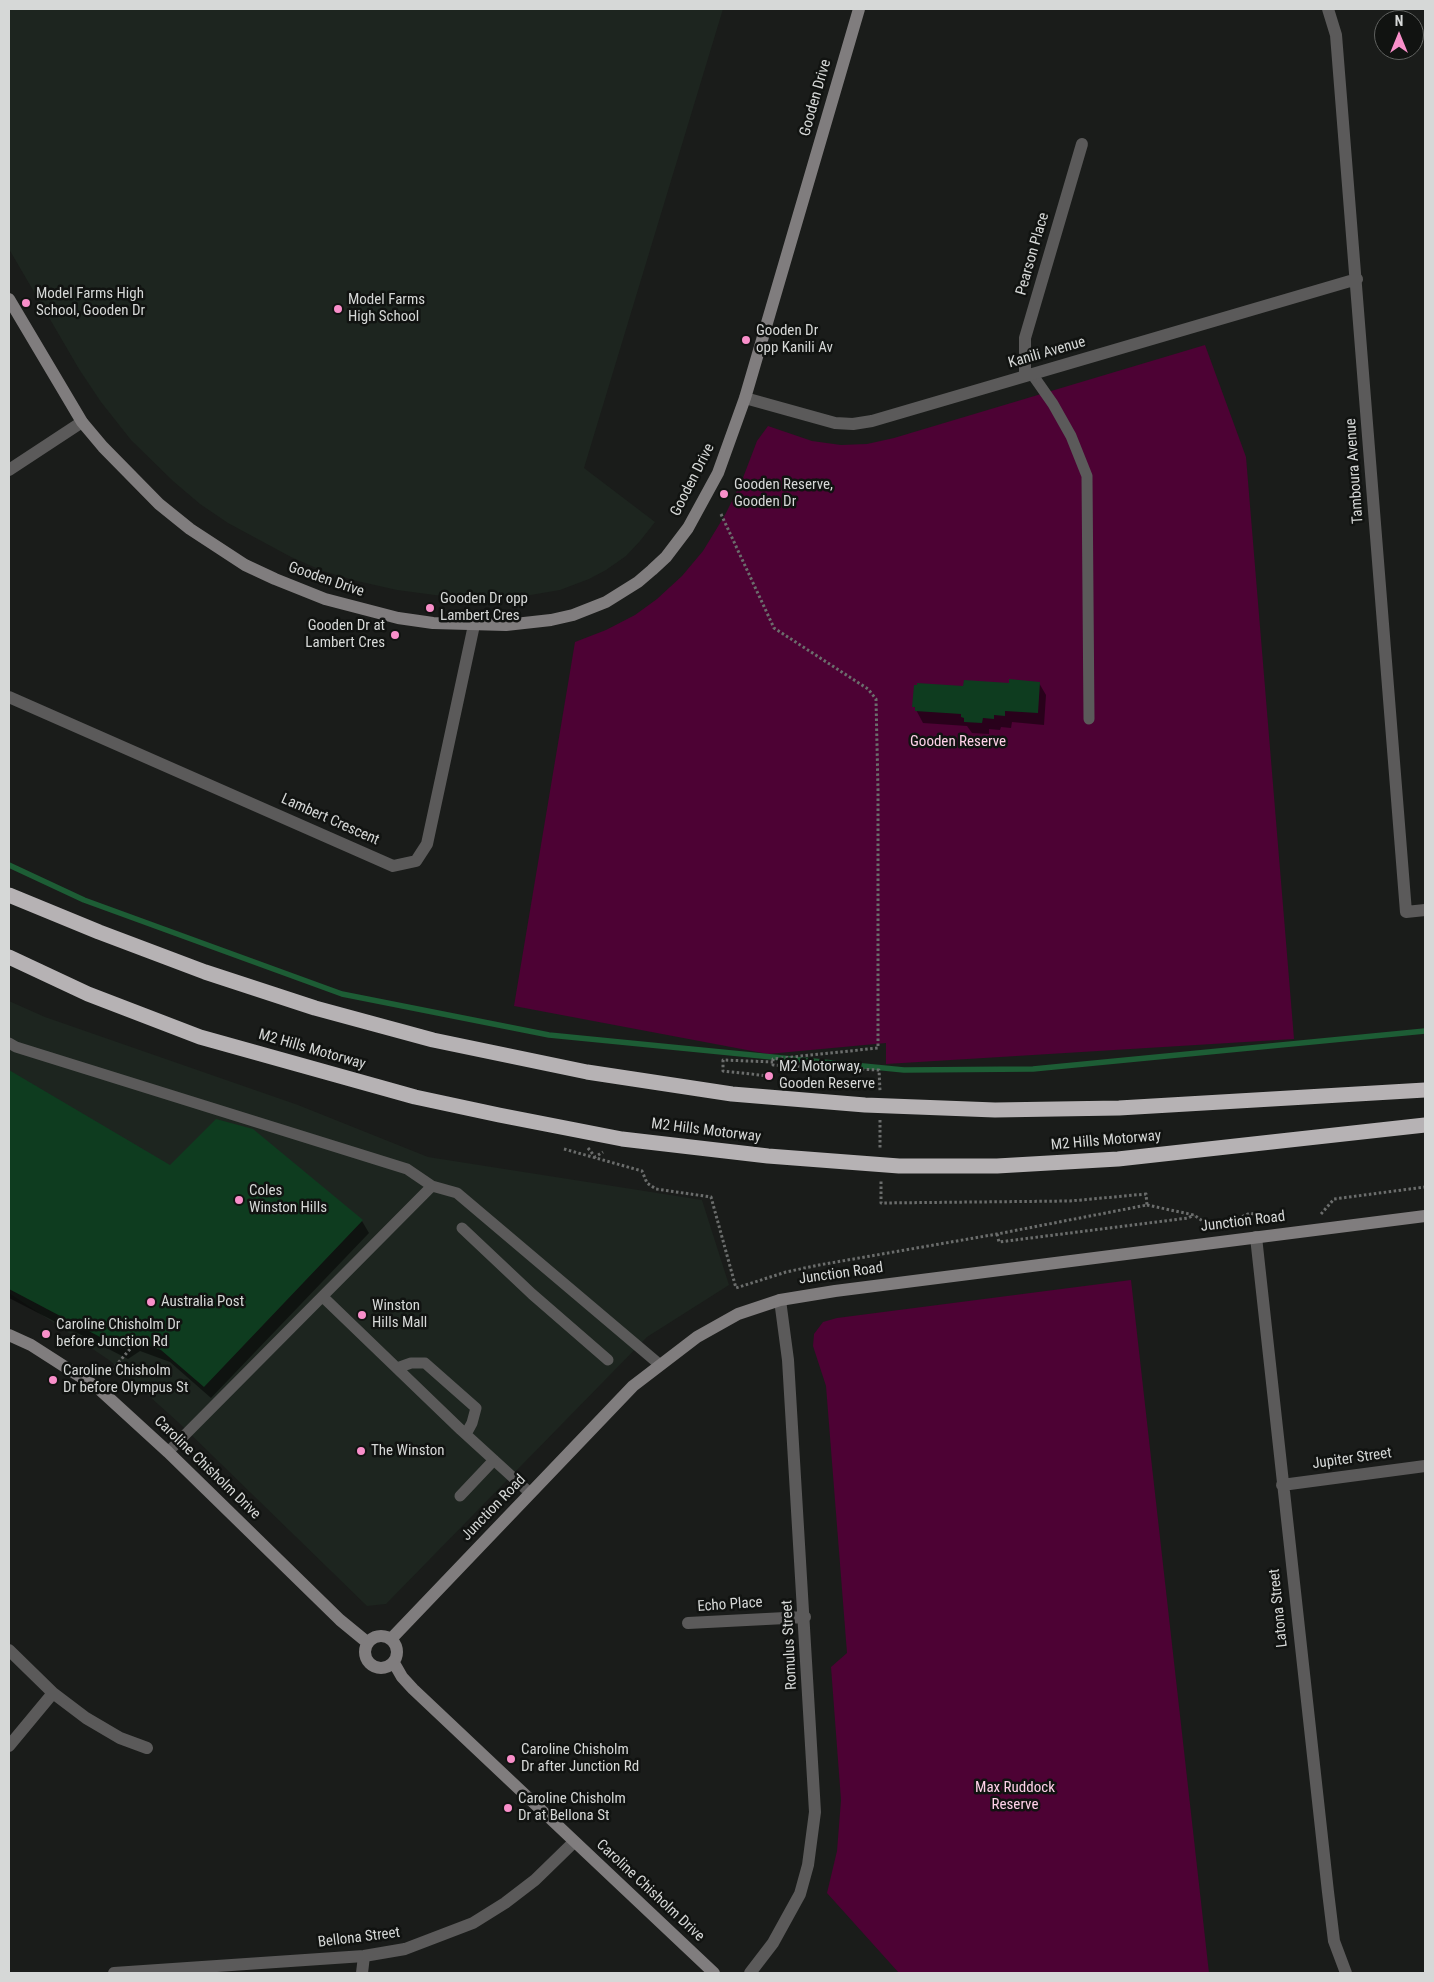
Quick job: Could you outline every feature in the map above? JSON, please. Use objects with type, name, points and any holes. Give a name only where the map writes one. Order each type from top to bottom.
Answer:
[{"type":"highway","name":"M2 Hills Motorway","points":[[9,895],[99,932],[205,972],[333,1013],[433,1040],[587,1072],[732,1094],[864,1105],[995,1110],[1119,1108],[1425,1090]]},
{"type":"highway","name":"M2 Hills Motorway","points":[[9,957],[88,994],[200,1037],[405,1094],[575,1131],[622,1139],[758,1155],[899,1166],[997,1166],[1118,1159],[1425,1124]]},
{"type":"street","name":"Gooden Drive","points":[[9,298],[82,422],[119,465],[159,504],[190,529],[245,564],[298,590],[361,610],[398,618],[433,623],[474,625],[529,623],[573,615],[606,602],[631,587],[652,570],[678,542],[700,509],[726,454],[745,398],[859,9]]},
{"type":"street","name":"Tamboura Avenue","points":[[1328,9],[1336,36],[1357,279],[1406,912],[1425,910]]},
{"type":"street","name":"Pearson Place","points":[[1028,375],[1025,338],[1082,144]]},
{"type":"street","name":"Kanili Avenue","points":[[745,398],[835,423],[852,424],[872,421],[1357,279]]},
{"type":"street","points":[[9,470],[82,422]]},
{"type":"street","name":"Lambert Crescent","points":[[9,697],[393,866],[416,861],[427,844],[474,625]]},
{"type":"street","name":"Junction Road","points":[[391,1639],[633,1386],[659,1364],[697,1337],[738,1314],[780,1300],[835,1291],[1425,1216]]},
{"type":"street","name":"Latona Street","points":[[1256,1237],[1328,1892],[1334,1941],[1346,1973]]},
{"type":"street","name":"Romulus Street","points":[[750,1973],[773,1943],[800,1894],[808,1865],[815,1812],[805,1617],[788,1360],[780,1300]]},
{"type":"street","name":"Caroline Chisholm Drive","points":[[9,1335],[39,1350],[98,1388],[168,1452],[340,1620],[368,1643]]},
{"type":"street","name":"Jupiter Street","points":[[1282,1485],[1425,1466]]},
{"type":"street","name":"Echo Place","points":[[688,1624],[805,1617]]},
{"type":"street","points":[[378,1636],[386,1636],[391,1639],[398,1651],[394,1664],[382,1669],[374,1667],[366,1658],[365,1652],[368,1643],[378,1636]]},
{"type":"street","points":[[9,1650],[53,1693],[101,1728],[120,1738],[147,1748]]},
{"type":"street","name":"Caroline Chisholm Drive","points":[[394,1664],[413,1689],[714,1973]]},
{"type":"street","points":[[9,1746],[53,1693]]},
{"type":"street","name":"Bellona Street","points":[[114,1973],[364,1956],[405,1949],[473,1923],[506,1903],[535,1880],[574,1842]]},
{"type":"street","points":[[362,1973],[364,1956]]},
{"type":"lane","points":[[1028,375],[1053,404],[1071,436],[1087,476],[1089,720]]},
{"type":"lane","points":[[9,1043],[16,1047],[408,1169],[432,1186],[457,1193],[659,1364]]},
{"type":"lane","points":[[168,1452],[432,1186]]},
{"type":"lane","points":[[462,1228],[539,1301],[608,1360]]},
{"type":"lane","points":[[323,1297],[530,1493]]},
{"type":"lane","points":[[397,1368],[411,1363],[425,1362],[476,1408],[472,1423],[466,1434]]},
{"type":"lane","points":[[460,1496],[494,1460]]},
{"type":"path","points":[[721,514],[774,628],[868,689],[875,695],[877,704],[879,866],[878,1048],[773,1059],[773,1062]]},
{"type":"path","points":[[769,1076],[723,1070],[723,1060],[773,1062],[774,1065],[880,1070],[880,1098]]},
{"type":"path","points":[[880,1117],[880,1155]]},
{"type":"path","points":[[564,1149],[642,1171],[647,1183],[656,1189],[711,1198],[736,1288],[786,1272],[1147,1205],[1194,1215],[1207,1224],[1236,1220],[1250,1213],[1270,1219],[1279,1218]]},
{"type":"path","points":[[881,1174],[881,1203],[1070,1201],[1146,1194],[1147,1205]]},
{"type":"path","points":[[1313,1214],[1321,1214],[1334,1199],[1425,1187]]},
{"type":"path","points":[[997,1234],[999,1242],[1188,1218],[1194,1215]]},
{"type":"path","points":[[112,1370],[137,1341]]},
{"type":"shaded area","name":"Model Farms High School","points":[[9,9],[723,9],[584,468],[655,522],[640,541],[626,556],[606,570],[560,590],[519,597],[480,599],[442,596],[397,590],[323,571],[291,557],[228,523],[200,504],[131,440],[101,402],[79,369],[9,249]]},
{"type":"shaded area","name":"Winston Hills Mall","points":[[9,1001],[45,1017],[298,1105],[428,1157],[702,1200],[729,1285],[647,1337],[386,1604],[367,1606],[179,1423],[109,1360],[9,1293]]},
{"type":"green space","name":"Gooden Reserve","points":[[1205,345],[1246,457],[1294,1039],[886,1064],[886,1043],[768,1054],[514,1006],[575,642],[606,630],[635,615],[657,599],[682,576],[703,551],[725,515],[741,483],[757,441],[768,426],[812,441],[841,445],[867,444],[894,438]]},
{"type":"green space","name":"Max Ruddock Reserve","points":[[1131,1280],[1209,1973],[899,1973],[827,1893],[837,1851],[841,1800],[831,1667],[847,1653],[826,1386],[813,1346],[814,1334],[823,1322],[837,1318]]},
{"type":"building","points":[[1009,679],[1040,682],[1038,713],[1005,711],[1005,716],[994,715],[994,719],[983,718],[982,723],[964,722],[961,714],[915,711],[915,707],[912,707],[914,685],[917,685],[917,683],[963,686],[964,680],[1009,683]]},
{"type":"building","points":[[9,1070],[170,1165],[216,1119],[253,1129],[363,1220],[204,1387],[161,1350],[133,1340],[121,1348],[9,1289]]},
{"type":"waterway","points":[[9,865],[84,900],[342,994],[549,1035],[904,1070],[1033,1069],[1425,1031]]},
{"type":"place","name":"Model Farms High School, Gooden Dr","points":[[26,303]]},
{"type":"place","name":"Model Farms High School","points":[[338,309]]},
{"type":"place","name":"Gooden Dr opp Kanili Av","points":[[746,340]]},
{"type":"place","name":"Gooden Reserve, Gooden Dr","points":[[724,494]]},
{"type":"place","name":"Gooden Dr opp Lambert Cres","points":[[430,608]]},
{"type":"place","name":"Gooden Dr at Lambert Cres","points":[[395,635]]},
{"type":"place","name":"M2 Motorway, Gooden Reserve","points":[[769,1076]]},
{"type":"place","name":"Coles Winston Hills","points":[[239,1200]]},
{"type":"place","name":"Australia Post","points":[[151,1302]]},
{"type":"place","name":"Winston Hills Mall","points":[[362,1315]]},
{"type":"place","name":"Caroline Chisholm Dr before Junction Rd","points":[[46,1334]]},
{"type":"place","name":"Caroline Chisholm Dr before Olympus St","points":[[53,1380]]},
{"type":"place","name":"The Winston","points":[[361,1451]]},
{"type":"place","name":"Caroline Chisholm Dr after Junction Rd","points":[[511,1759]]},
{"type":"place","name":"Caroline Chisholm Dr at Bellona St","points":[[508,1808]]}]
